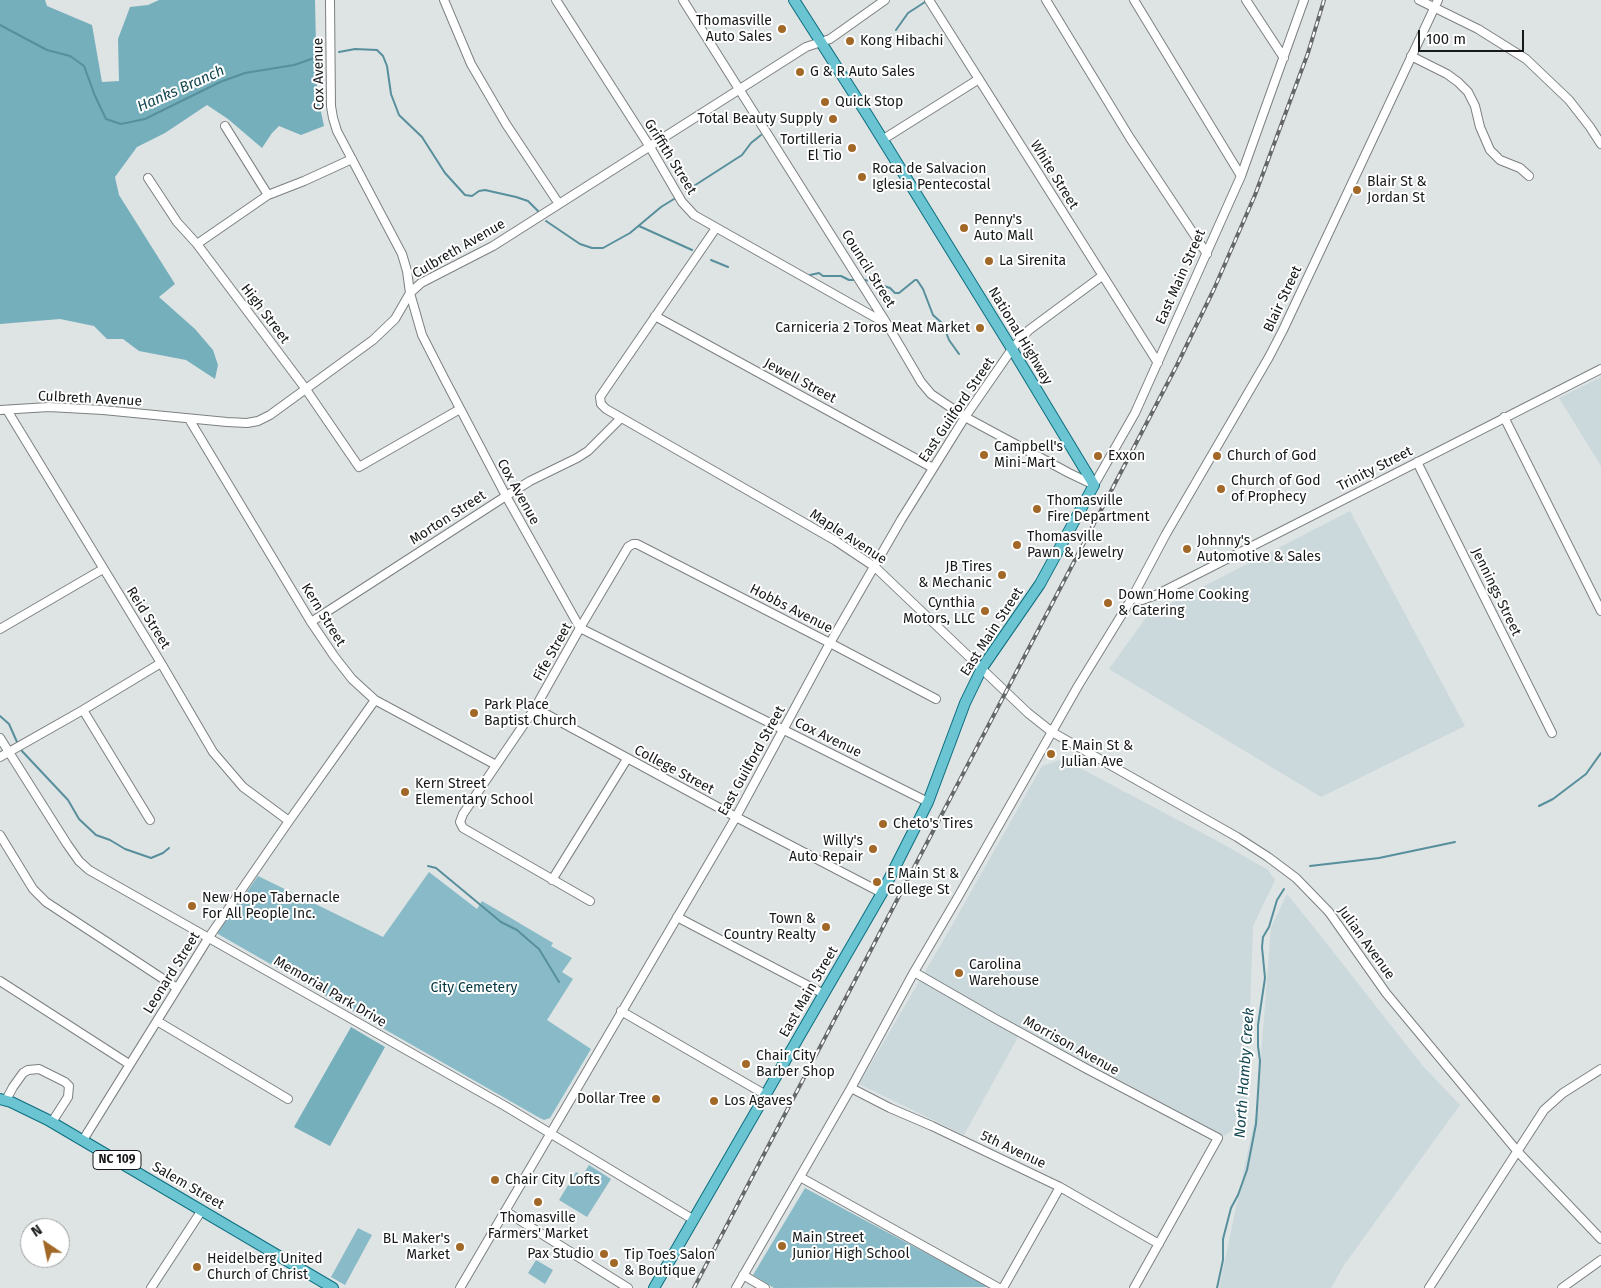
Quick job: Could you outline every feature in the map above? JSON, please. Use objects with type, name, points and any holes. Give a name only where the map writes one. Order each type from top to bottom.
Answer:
[{"type":"main road","name":"National Highway","points":[[794,0],[1012,349],[1094,485]]},
{"type":"main road","name":"East Main Street","points":[[654,1288],[882,894],[928,802],[965,704],[982,668],[1040,584],[1094,485]]},
{"type":"main road","name":"Salem Street","points":[[3,1100],[52,1122],[333,1288]]},
{"type":"street","name":"Cox Avenue","points":[[330,0],[331,106],[338,131],[402,254],[410,293],[422,334],[506,496],[580,628],[928,802]]},
{"type":"street","points":[[444,0],[471,64],[506,124],[559,204]]},
{"type":"street","name":"Griffith Street","points":[[556,0],[650,147],[682,202],[694,215],[887,324]]},
{"type":"street","name":"Council Street","points":[[684,0],[887,324],[921,382],[932,394],[965,417],[1094,485]]},
{"type":"street","name":"Culbreth Avenue","points":[[3,410],[49,407],[247,423],[258,421],[270,415],[373,340],[395,319],[410,293],[421,283],[493,246],[806,47],[830,39],[885,0]]},
{"type":"street","name":"White Street","points":[[930,0],[1158,363]]},
{"type":"street","points":[[1046,0],[1130,138],[1207,254]]},
{"type":"street","points":[[1134,0],[1241,176]]},
{"type":"street","points":[[1246,0],[1284,58]]},
{"type":"street","name":"East Main Street","points":[[1094,485],[1135,413],[1241,176],[1304,0]]},
{"type":"street","points":[[1419,0],[1478,29],[1526,59],[1569,100],[1601,144]]},
{"type":"street","name":"Blair Street","points":[[1132,598],[1166,534],[1283,330],[1438,0]]},
{"type":"street","points":[[1411,56],[1447,74],[1468,92],[1475,106],[1480,127],[1490,150],[1500,160],[1520,168],[1529,176]]},
{"type":"street","points":[[882,140],[979,79]]},
{"type":"street","points":[[225,126],[268,195]]},
{"type":"street","points":[[197,244],[268,195],[352,159]]},
{"type":"street","name":"High Street","points":[[148,178],[177,222],[197,244],[305,388],[359,467],[460,409]]},
{"type":"street","points":[[655,316],[716,228]]},
{"type":"street","name":"East Guilford Street","points":[[460,1288],[736,817],[830,643],[965,417],[1012,349],[1029,330],[1102,276]]},
{"type":"street","name":"Maple Avenue","points":[[655,316],[600,397],[601,404],[621,418],[836,541],[875,567],[1028,714],[1052,732]]},
{"type":"street","name":"Jewell Street","points":[[655,316],[933,468]]},
{"type":"street","name":"Trinity Street","points":[[1132,598],[1142,600],[1156,595],[1601,369]]},
{"type":"street","name":"Reid Street","points":[[3,410],[103,569],[213,752],[229,773],[243,787],[289,821]]},
{"type":"street","points":[[1504,417],[1601,611]]},
{"type":"street","name":"Morton Street","points":[[311,622],[530,481],[588,451],[621,418]]},
{"type":"street","name":"Kern Street","points":[[189,419],[311,622],[352,679],[375,700],[496,765]]},
{"type":"street","name":"Jennings Street","points":[[1417,462],[1552,733]]},
{"type":"street","name":"Fife Street","points":[[552,880],[463,828],[460,822],[463,814],[535,708],[628,547],[633,544]]},
{"type":"street","name":"Hobbs Avenue","points":[[633,544],[637,544],[936,699]]},
{"type":"street","points":[[0,629],[103,569]]},
{"type":"street","points":[[736,1288],[914,972],[1092,662],[1132,598]]},
{"type":"street","points":[[0,757],[83,710],[160,663]]},
{"type":"street","name":"Leonard Street","points":[[83,1140],[209,937],[375,700]]},
{"type":"street","name":"College Street","points":[[535,708],[882,894]]},
{"type":"street","points":[[83,710],[150,820]]},
{"type":"street","name":"Julian Avenue","points":[[1052,732],[1237,837],[1301,882],[1329,912],[1386,993],[1518,1152],[1601,1239]]},
{"type":"street","name":"Memorial Park Drive","points":[[0,738],[7,752],[79,861],[101,877],[505,1106],[694,1220]]},
{"type":"street","points":[[590,901],[552,880],[627,759]]},
{"type":"street","points":[[0,835],[33,889],[46,902],[177,988]]},
{"type":"street","points":[[677,917],[824,994]]},
{"type":"street","name":"Morrison Avenue","points":[[914,972],[1079,1065],[1218,1138],[1159,1244]]},
{"type":"street","points":[[0,981],[129,1064]]},
{"type":"street","points":[[622,1012],[766,1095]]},
{"type":"street","points":[[157,1021],[288,1099]]},
{"type":"street","points":[[3,1100],[23,1073],[33,1069],[40,1069],[69,1086],[68,1097],[52,1122]]},
{"type":"street","points":[[1429,1288],[1544,1110],[1563,1093],[1601,1069]]},
{"type":"street","name":"5th Avenue","points":[[850,1088],[1060,1187],[1159,1244]]},
{"type":"street","points":[[800,1177],[999,1288]]},
{"type":"street","points":[[1004,1288],[1060,1187]]},
{"type":"street","points":[[151,1288],[202,1210]]},
{"type":"street","points":[[505,1211],[628,1288]]},
{"type":"street","points":[[1134,1288],[1159,1244]]},
{"type":"street","points":[[1562,1288],[1601,1260]]},
{"type":"street","points":[[743,1276],[765,1288]]},
{"type":"shaded area","points":[[0,0],[45,0],[47,6],[92,25],[102,82],[119,81],[118,39],[130,7],[148,5],[159,0],[315,0],[317,93],[324,126],[301,135],[279,126],[262,148],[228,119],[207,105],[165,133],[137,147],[115,177],[119,195],[175,284],[159,297],[195,329],[213,350],[218,365],[215,379],[186,360],[139,351],[123,339],[107,339],[94,326],[60,319],[0,324]]},
{"type":"shaded area","points":[[1601,377],[1601,466],[1559,398]]},
{"type":"shaded area","points":[[1350,511],[1465,726],[1321,797],[1109,669],[1148,615]]},
{"type":"shaded area","points":[[1063,759],[1223,844],[1268,870],[1275,880],[1253,926],[1246,1121],[1224,1136],[1023,1028],[964,1135],[859,1084],[950,929],[1042,766]]},
{"type":"shaded area","points":[[1287,894],[1422,1065],[1460,1105],[1344,1265],[1331,1288],[1219,1288],[1257,1108],[1271,927]]},
{"type":"shaded area","points":[[351,1027],[385,1047],[330,1146],[294,1127]]},
{"type":"green space","name":"City Cemetery","points":[[429,872],[477,909],[482,901],[553,943],[551,946],[572,958],[562,972],[573,979],[547,1020],[591,1049],[550,1118],[544,1120],[538,1117],[218,934],[258,876],[383,937]]},
{"type":"green space","points":[[589,1165],[611,1179],[587,1217],[559,1200],[576,1172],[582,1176]]},
{"type":"green space","points":[[805,1188],[989,1287],[774,1288],[753,1275]]},
{"type":"green space","points":[[358,1228],[372,1235],[345,1285],[331,1277]]},
{"type":"green space","points":[[536,1260],[553,1270],[545,1284],[528,1273]]},
{"type":"waterway","name":"Hanks Branch","points":[[896,30],[908,13],[925,2]]},
{"type":"waterway","name":"Hanks Branch","points":[[0,25],[47,50],[70,56],[84,66],[106,119],[121,124],[145,119],[220,82],[245,73],[294,65],[323,55]]},
{"type":"waterway","name":"Hanks Branch","points":[[339,52],[355,49],[377,50],[383,56],[387,66],[391,94],[399,115],[422,137],[445,173],[465,195],[472,196],[479,191],[485,190],[528,201],[538,211]]},
{"type":"waterway","name":"Hanks Branch","points":[[686,191],[742,155],[751,143],[761,135]]},
{"type":"waterway","name":"Hanks Branch","points":[[546,221],[580,244],[592,248],[603,248],[630,233],[661,207],[674,199]]},
{"type":"waterway","points":[[639,226],[692,250]]},
{"type":"waterway","points":[[711,260],[728,267]]},
{"type":"waterway","points":[[810,275],[819,273],[823,276],[841,276],[854,280]]},
{"type":"waterway","points":[[865,280],[890,288],[895,293],[899,293],[917,280],[923,289],[933,315],[943,324],[949,340],[959,354]]},
{"type":"waterway","points":[[0,716],[9,724],[17,742]]},
{"type":"waterway","points":[[21,750],[68,800],[79,819],[96,835],[110,840],[125,849],[151,858],[169,848]]},
{"type":"waterway","name":"North Hamby Creek","points":[[1539,806],[1553,799],[1586,774],[1601,753]]},
{"type":"waterway","name":"North Hamby Creek","points":[[1310,866],[1379,858],[1455,842]]},
{"type":"waterway","points":[[428,866],[436,868],[501,922],[517,930],[539,949],[559,982]]},
{"type":"waterway","name":"North Hamby Creek","points":[[1217,1288],[1223,1260],[1223,1239],[1231,1208],[1247,1170],[1256,1124],[1260,1061],[1258,1025],[1265,978],[1263,937],[1269,927],[1277,900],[1284,889]]},
{"type":"railway","points":[[694,1288],[1177,365],[1214,289],[1255,195],[1308,53],[1324,0]]},
{"type":"place","name":"Thomasville Auto Sales","points":[[782,29]]},
{"type":"place","name":"Kong Hibachi","points":[[850,41]]},
{"type":"place","name":"G & R Auto Sales","points":[[800,72]]},
{"type":"place","name":"Quick Stop","points":[[825,102]]},
{"type":"place","name":"Total Beauty Supply","points":[[833,119]]},
{"type":"place","name":"Tortilleria El Tio","points":[[852,148]]},
{"type":"place","name":"Roca de Salvacion Iglesia Pentecostal","points":[[862,177]]},
{"type":"place","name":"Blair St & Jordan St","points":[[1357,190]]},
{"type":"place","name":"Penny's Auto Mall","points":[[964,228]]},
{"type":"place","name":"La Sirenita","points":[[989,261]]},
{"type":"place","name":"Carniceria 2 Toros Meat Market","points":[[980,328]]},
{"type":"place","name":"Campbell's Mini-Mart","points":[[984,455]]},
{"type":"place","name":"Exxon","points":[[1098,456]]},
{"type":"place","name":"Church of God","points":[[1217,456]]},
{"type":"place","name":"Church of God of Prophecy","points":[[1221,489]]},
{"type":"place","name":"Thomasville Fire Department","points":[[1037,509]]},
{"type":"place","name":"Thomasville Pawn & Jewelry","points":[[1017,545]]},
{"type":"place","name":"Johnny's Automotive & Sales","points":[[1187,549]]},
{"type":"place","name":"JB Tires & Mechanic","points":[[1002,575]]},
{"type":"place","name":"Down Home Cooking & Catering","points":[[1108,603]]},
{"type":"place","name":"Cynthia Motors, LLC","points":[[985,611]]},
{"type":"place","name":"Park Place Baptist Church","points":[[474,713]]},
{"type":"place","name":"E Main St & Julian Ave","points":[[1051,754]]},
{"type":"place","name":"Kern Street Elementary School","points":[[405,792]]},
{"type":"place","name":"Cheto's Tires","points":[[883,824]]},
{"type":"place","name":"Willy's Auto Repair","points":[[873,849]]},
{"type":"place","name":"E Main St & College St","points":[[877,882]]},
{"type":"place","name":"New Hope Tabernacle For All People Inc.","points":[[192,906]]},
{"type":"place","name":"Town & Country Realty","points":[[826,927]]},
{"type":"place","name":"Carolina Warehouse","points":[[959,973]]},
{"type":"place","name":"Chair City Barber Shop","points":[[746,1064]]},
{"type":"place","name":"Dollar Tree","points":[[656,1099]]},
{"type":"place","name":"Los Agaves","points":[[714,1101]]},
{"type":"place","name":"Chair City Lofts","points":[[495,1180]]},
{"type":"place","name":"Thomasville Farmers' Market","points":[[538,1202]]},
{"type":"place","name":"Main Street Junior High School","points":[[782,1246]]},
{"type":"place","name":"BL Maker's Market","points":[[460,1247]]},
{"type":"place","name":"Pax Studio","points":[[604,1254]]},
{"type":"place","name":"Tip Toes Salon & Boutique","points":[[614,1263]]},
{"type":"place","name":"Heidelberg United Church of Christ","points":[[197,1267]]}]
